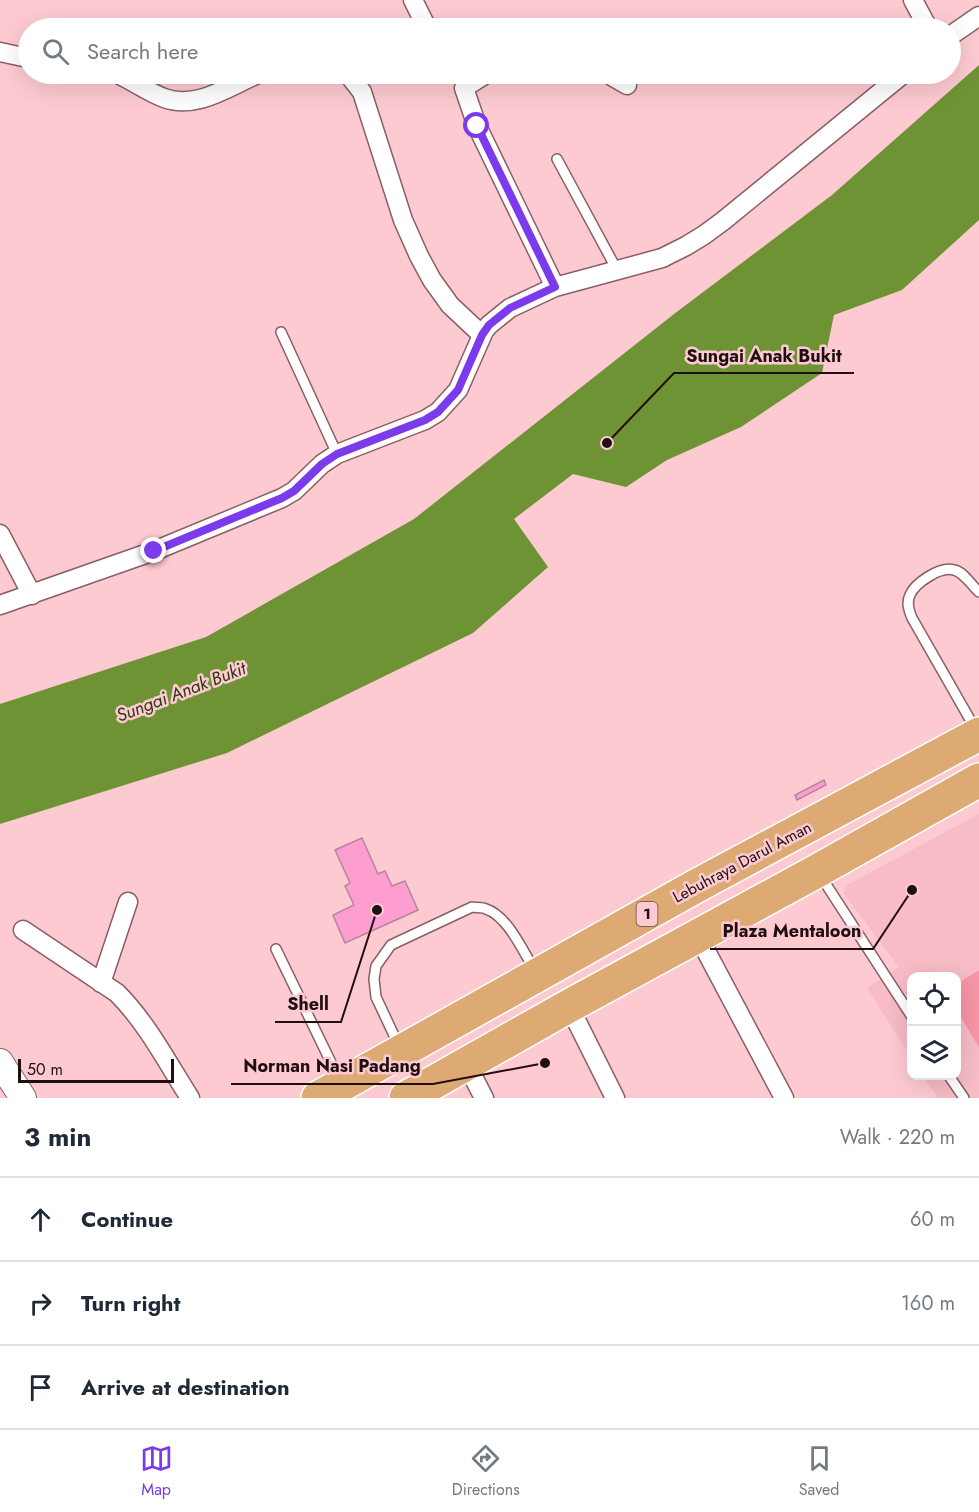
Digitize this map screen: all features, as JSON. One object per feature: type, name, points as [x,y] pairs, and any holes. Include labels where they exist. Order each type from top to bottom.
[{"type":"highway","name":"Lebuhraya Darul Aman","points":[[330,1091],[698,885],[979,734]]},
{"type":"highway","points":[[406,1098],[465,1063],[979,780]]},
{"type":"street","points":[[412,0],[422,18]]},
{"type":"street","points":[[913,0],[923,18]]},
{"type":"street","points":[[961,29],[979,16]]},
{"type":"street","points":[[0,52],[18,56]]},
{"type":"street","points":[[137,84],[164,98],[183,101],[206,98],[236,84]]},
{"type":"street","points":[[356,84],[362,92],[403,220],[419,256],[432,280],[450,305],[482,335]]},
{"type":"street","points":[[460,84],[477,126],[555,287]]},
{"type":"street","points":[[0,605],[154,551],[282,498],[294,491],[322,464],[337,454],[425,420],[438,412],[458,390],[482,335],[489,325],[510,308],[555,287],[662,258],[686,246],[723,221],[891,84]]},
{"type":"street","points":[[0,534],[32,595]]},
{"type":"street","points":[[101,983],[128,902]]},
{"type":"street","points":[[23,930],[117,993],[129,1005],[190,1098]]},
{"type":"street","points":[[698,936],[784,1098]]},
{"type":"street","points":[[569,1006],[615,1098]]},
{"type":"street","points":[[0,1062],[23,1098]]},
{"type":"street","points":[[465,1063],[484,1098]]},
{"type":"lane","points":[[556,159],[617,270]]},
{"type":"lane","points":[[281,332],[337,454]]},
{"type":"lane","points":[[979,592],[962,574],[948,569],[928,576],[914,588],[908,603],[912,618],[979,734]]},
{"type":"lane","points":[[817,871],[907,1009]]},
{"type":"lane","points":[[401,1050],[376,996],[374,979],[376,966],[391,945],[472,907],[486,909],[498,915],[509,928],[537,975]]},
{"type":"lane","points":[[276,949],[330,1091]]},
{"type":"lane","points":[[952,1080],[964,1098]]},
{"type":"shaded area","points":[[979,814],[979,1098],[938,1098],[926,1080],[961,1080],[961,972],[907,972],[907,1051],[867,988],[899,967],[844,894],[845,886]]},
{"type":"shaded area","points":[[979,970],[979,1047],[961,1018],[961,981]]},
{"type":"water","name":"Sungai Anak Bukit","points":[[979,65],[979,220],[902,290],[834,315],[822,373],[741,427],[667,460],[626,487],[573,474],[514,519],[548,567],[473,633],[227,753],[0,824],[0,704],[206,637],[414,519],[674,314],[832,195],[958,84],[961,84],[961,81]]},
{"type":"building","points":[[824,780],[826,785],[797,800],[795,795]]},
{"type":"building","points":[[362,838],[378,874],[385,871],[392,886],[405,881],[418,910],[345,943],[333,915],[354,905],[345,886],[350,883],[335,850]]},
{"type":"place","name":"Sungai Anak Bukit","points":[[607,443]]},
{"type":"place","name":"Plaza Mentaloon","points":[[912,890]]},
{"type":"place","name":"Shell","points":[[377,910]]},
{"type":"place","name":"Norman Nasi Padang","points":[[545,1063]]},
{"type":"route","points":[[154,551],[282,498],[294,491],[322,464],[337,454],[425,420],[438,412],[458,390],[482,335],[489,325],[510,308],[555,287],[477,126]]}]
